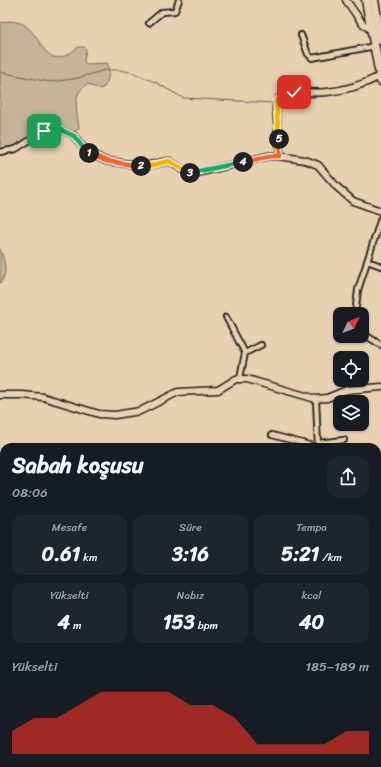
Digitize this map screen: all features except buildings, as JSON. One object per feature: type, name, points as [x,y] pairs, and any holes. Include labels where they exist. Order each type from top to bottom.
[{"type":"highway","points":[[366,0],[380,78]]},
{"type":"highway","points":[[374,0],[381,40]]},
{"type":"street","points":[[149,23],[162,12],[175,11],[179,0]]},
{"type":"street","points":[[346,0],[362,23],[372,31]]},
{"type":"street","points":[[301,36],[308,54],[312,58],[375,46]]},
{"type":"street","points":[[280,156],[276,103],[282,95],[289,93],[326,92],[358,87],[380,78]]},
{"type":"street","points":[[0,152],[16,149],[44,131],[57,128],[74,136],[86,151],[106,161],[146,166],[169,161],[189,173],[196,173],[270,156],[280,156],[316,163],[348,198],[381,211]]},
{"type":"street","points":[[356,307],[357,297],[367,261],[381,218]]},
{"type":"street","points":[[367,261],[381,266]]},
{"type":"street","points":[[226,317],[245,353],[240,378]]},
{"type":"street","points":[[369,338],[381,346]]},
{"type":"street","points":[[245,353],[261,345]]},
{"type":"street","points":[[0,395],[43,397],[99,414],[115,415],[140,411],[178,392],[218,390],[240,378],[316,399],[324,398],[344,391],[381,387]]},
{"type":"street","points":[[316,399],[318,443]]},
{"type":"street","points":[[272,435],[305,443]]},
{"type":"street","points":[[331,443],[344,440]]},
{"type":"shaded area","points":[[9,21],[26,26],[52,56],[59,58],[67,55],[78,47],[84,47],[86,49],[84,61],[86,64],[107,63],[109,73],[107,83],[103,88],[98,89],[88,84],[79,92],[76,109],[79,128],[76,131],[70,132],[55,128],[39,129],[27,144],[19,148],[0,151],[0,23]]},
{"type":"shaded area","points":[[0,249],[5,270],[3,279],[0,283]]},
{"type":"waterway","points":[[0,72],[50,82],[74,79],[105,70],[120,70],[134,73],[157,83],[183,98],[274,103]]},
{"type":"waterway","points":[[281,102],[353,91],[376,83]]},
{"type":"route","points":[[44,131],[57,128],[74,136],[86,151],[106,161],[149,166],[166,160],[173,162],[189,173],[196,173],[264,157],[280,156],[276,101],[282,95],[294,92]]}]
